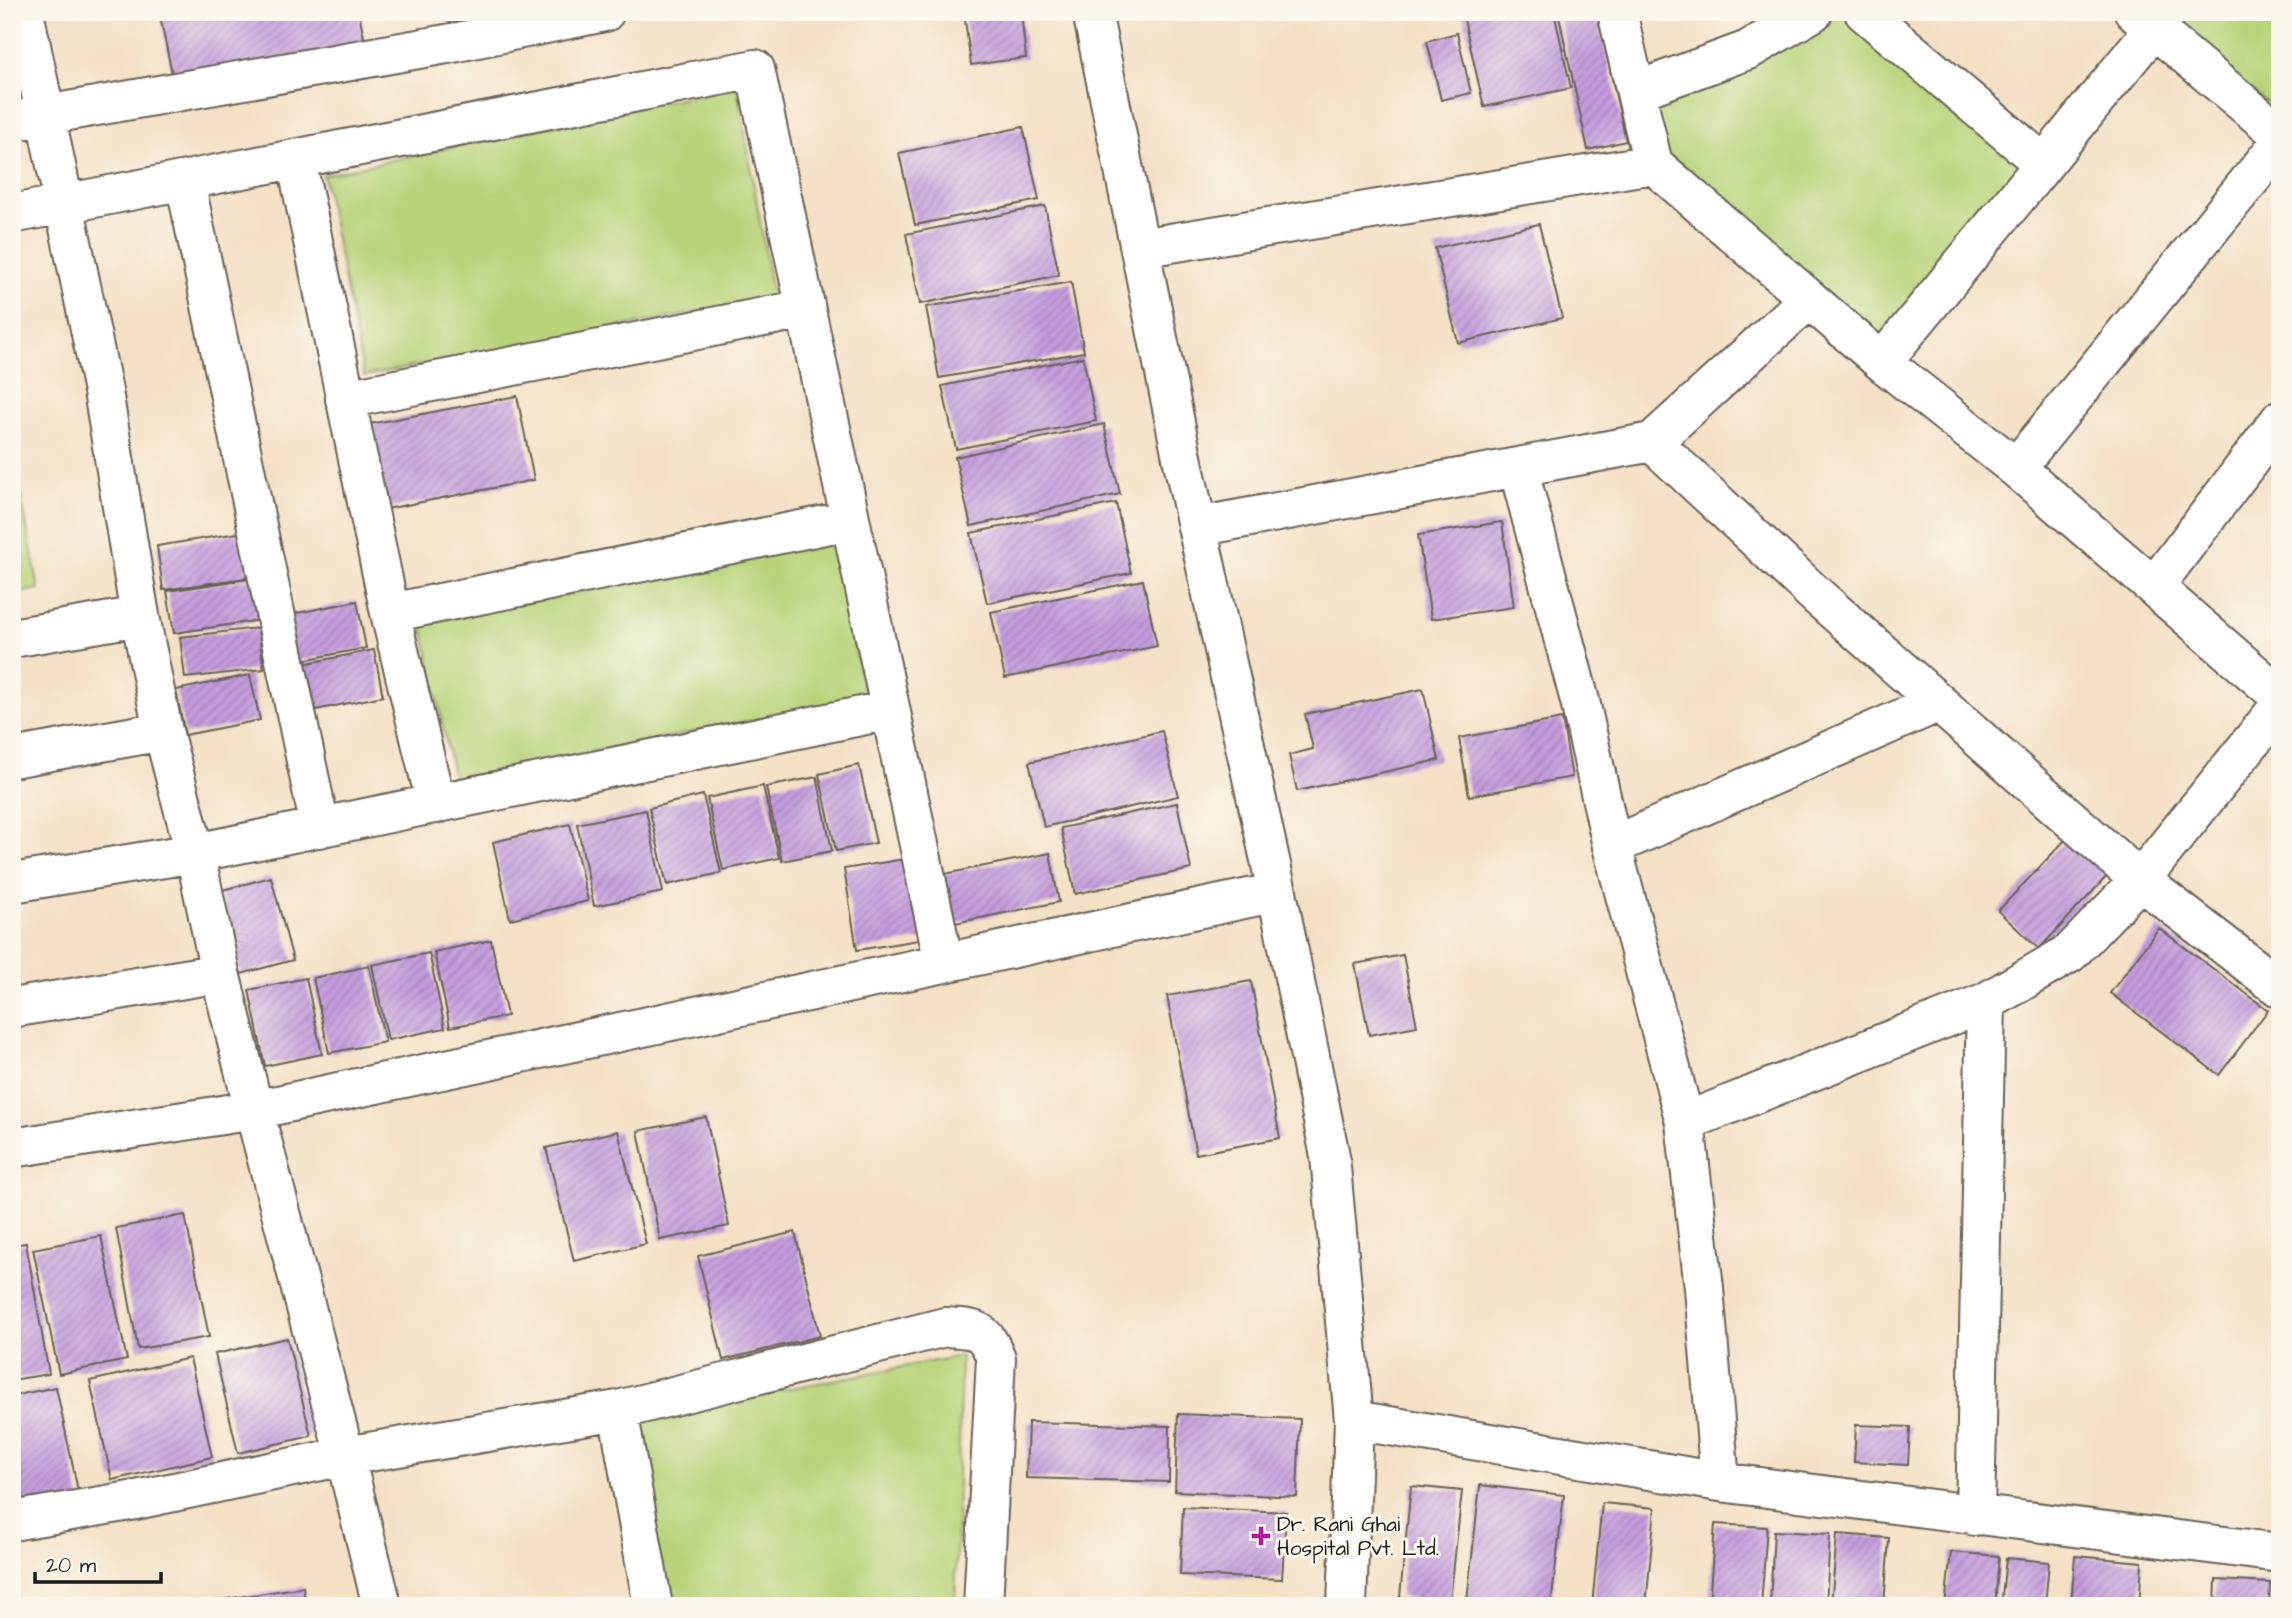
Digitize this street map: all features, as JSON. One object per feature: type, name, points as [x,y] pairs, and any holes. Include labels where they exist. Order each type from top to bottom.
[{"type":"street","points":[[24,12],[30,117],[65,205],[103,391],[139,616],[163,731],[195,853],[220,973],[254,1110],[382,1606]]},
{"type":"street","points":[[30,117],[458,42],[605,12]]},
{"type":"street","points":[[1092,12],[1330,1156],[1354,1420],[1347,1606]]},
{"type":"street","points":[[1617,12],[1653,164],[1882,362],[2016,468],[2280,696]]},
{"type":"street","points":[[1636,91],[1748,50],[1813,12]]},
{"type":"street","points":[[1864,12],[2044,163]]},
{"type":"street","points":[[1882,362],[2044,163],[2151,18],[2280,134]]},
{"type":"street","points":[[12,214],[755,69],[944,963]]},
{"type":"street","points":[[2016,468],[2280,143]]},
{"type":"street","points":[[296,159],[390,613],[436,804]]},
{"type":"street","points":[[1140,248],[1653,164]]},
{"type":"street","points":[[185,181],[320,828]]},
{"type":"street","points":[[1197,527],[1652,442],[1809,299]]},
{"type":"street","points":[[345,399],[805,309]]},
{"type":"street","points":[[2154,587],[2280,420]]},
{"type":"street","points":[[1652,442],[1816,595],[2140,880],[2278,983]]},
{"type":"street","points":[[1518,467],[1580,701],[1612,846],[1685,1122],[1704,1288],[1720,1482]]},
{"type":"street","points":[[390,613],[850,520]]},
{"type":"street","points":[[12,638],[139,616]]},
{"type":"street","points":[[1612,846],[1937,703]]},
{"type":"street","points":[[1685,1122],[1986,1002],[2070,953],[2140,880],[2280,706]]},
{"type":"street","points":[[12,883],[195,853],[890,710]]},
{"type":"street","points":[[12,758],[163,731]]},
{"type":"street","points":[[12,1148],[254,1110],[1277,892]]},
{"type":"street","points":[[12,1008],[220,973]]},
{"type":"street","points":[[1975,1516],[1986,1002]]},
{"type":"street","points":[[12,1521],[136,1500],[345,1456],[618,1410],[946,1327],[971,1329],[988,1338],[996,1359],[983,1606]]},
{"type":"street","points":[[618,1410],[653,1606]]},
{"type":"street","points":[[1354,1420],[1720,1482],[2280,1553]]},
{"type":"green space","points":[[1832,12],[1848,12],[2032,168],[1882,348],[1659,157],[1650,107],[1748,64]]},
{"type":"green space","points":[[2184,12],[2280,12],[2280,113],[2172,28]]},
{"type":"green space","points":[[737,86],[773,298],[364,376],[323,175]]},
{"type":"green space","points":[[12,451],[39,589],[12,594]]},
{"type":"green space","points":[[833,541],[865,698],[454,780],[422,623]]},
{"type":"green space","points":[[961,1356],[955,1606],[668,1606],[631,1418]]},
{"type":"building","points":[[159,12],[359,12],[365,43],[174,83]]},
{"type":"building","points":[[964,12],[1021,12],[1026,58],[971,65]]},
{"type":"building","points":[[1475,12],[1554,12],[1571,88],[1484,107],[1463,15]]},
{"type":"building","points":[[1558,12],[1597,12],[1626,141],[1588,150]]},
{"type":"building","points":[[1457,33],[1471,93],[1441,100],[1427,41]]},
{"type":"building","points":[[1023,127],[1039,200],[915,225],[899,153]]},
{"type":"building","points":[[1045,206],[1059,275],[920,304],[906,234]]},
{"type":"building","points":[[1539,224],[1562,318],[1458,343],[1435,248]]},
{"type":"building","points":[[1071,282],[1084,352],[939,378],[926,307]]},
{"type":"building","points":[[1083,357],[1096,421],[956,449],[942,386]]},
{"type":"building","points":[[517,396],[534,480],[381,510],[364,425]]},
{"type":"building","points":[[1104,424],[1120,494],[971,526],[955,457]]},
{"type":"building","points":[[1116,503],[1131,573],[987,603],[971,533]]},
{"type":"building","points":[[1502,522],[1514,607],[1431,619],[1418,535]]},
{"type":"building","points":[[244,532],[251,577],[163,590],[157,546]]},
{"type":"building","points":[[255,578],[261,620],[174,633],[167,591]]},
{"type":"building","points":[[1143,580],[1157,646],[1005,678],[991,612]]},
{"type":"building","points":[[357,601],[366,648],[292,662],[282,616]]},
{"type":"building","points":[[258,628],[264,669],[185,678],[180,637]]},
{"type":"building","points":[[374,650],[383,696],[301,713],[292,666]]},
{"type":"building","points":[[250,675],[260,720],[185,735],[176,690]]},
{"type":"building","points":[[1423,689],[1439,760],[1297,791],[1289,755],[1313,749],[1305,714]]},
{"type":"building","points":[[1562,719],[1572,777],[1469,796],[1459,738]]},
{"type":"building","points":[[1162,731],[1178,796],[1044,827],[1029,762]]},
{"type":"building","points":[[859,765],[876,843],[836,851],[819,774]]},
{"type":"building","points":[[817,777],[832,851],[782,861],[766,787]]},
{"type":"building","points":[[763,786],[779,858],[723,870],[707,798]]},
{"type":"building","points":[[703,795],[721,873],[667,885],[649,808]]},
{"type":"building","points":[[1177,803],[1191,869],[1075,894],[1061,828]]},
{"type":"building","points":[[646,810],[663,892],[594,906],[577,824]]},
{"type":"building","points":[[570,824],[588,901],[510,919],[493,842]]},
{"type":"building","points":[[2068,837],[2109,874],[2039,949],[1998,911]]},
{"type":"building","points":[[1050,853],[1059,902],[950,924],[940,875]]},
{"type":"building","points":[[911,858],[925,939],[857,950],[844,869]]},
{"type":"building","points":[[271,877],[293,960],[241,974],[219,891]]},
{"type":"building","points":[[2159,928],[2268,1010],[2219,1075],[2110,993]]},
{"type":"building","points":[[491,940],[507,1016],[450,1027],[434,952]]},
{"type":"building","points":[[429,953],[445,1028],[388,1040],[372,965]]},
{"type":"building","points":[[1403,955],[1417,1026],[1369,1035],[1355,964]]},
{"type":"building","points":[[369,966],[385,1042],[329,1053],[313,978]]},
{"type":"building","points":[[306,978],[322,1054],[265,1066],[249,990]]},
{"type":"building","points":[[1251,981],[1280,1138],[1196,1154],[1167,996]]},
{"type":"building","points":[[706,1117],[729,1226],[660,1240],[638,1131]]},
{"type":"building","points":[[618,1131],[646,1244],[574,1261],[546,1148]]},
{"type":"building","points":[[185,1215],[209,1337],[138,1349],[116,1228]]},
{"type":"building","points":[[795,1232],[820,1336],[723,1360],[698,1256]]},
{"type":"building","points":[[101,1236],[127,1360],[59,1374],[33,1249]]},
{"type":"building","points":[[26,1243],[49,1374],[12,1380],[12,1245]]},
{"type":"building","points":[[287,1338],[311,1436],[238,1453],[215,1354]]},
{"type":"building","points":[[190,1358],[212,1457],[112,1480],[90,1381]]},
{"type":"building","points":[[56,1387],[80,1500],[12,1514],[12,1396]]},
{"type":"building","points":[[1178,1414],[1300,1419],[1297,1497],[1175,1491]]},
{"type":"building","points":[[1028,1422],[1170,1426],[1169,1482],[1026,1478]]},
{"type":"building","points":[[1856,1425],[1910,1427],[1908,1465],[1854,1462]]},
{"type":"building","points":[[1480,1485],[1564,1495],[1551,1606],[1508,1606],[1467,1601]]},
{"type":"building","points":[[1411,1486],[1462,1491],[1450,1602],[1400,1597]]},
{"type":"building","points":[[1602,1503],[1655,1508],[1646,1606],[1592,1606]]},
{"type":"building","points":[[1183,1507],[1286,1512],[1282,1579],[1180,1575]]},
{"type":"building","points":[[1715,1524],[1767,1527],[1761,1606],[1709,1606]]},
{"type":"building","points":[[1774,1531],[1830,1534],[1826,1606],[1770,1606]]},
{"type":"building","points":[[1837,1534],[1889,1538],[1884,1606],[1831,1606]]},
{"type":"building","points":[[1951,1552],[1999,1556],[1995,1606],[1945,1606]]},
{"type":"building","points":[[2075,1556],[2142,1562],[2139,1606],[2071,1606]]},
{"type":"building","points":[[2006,1558],[2049,1562],[2045,1606],[2001,1606]]},
{"type":"building","points":[[2216,1580],[2270,1583],[2269,1606],[2215,1606]]},
{"type":"building","points":[[303,1587],[306,1606],[194,1606],[194,1604]]},
{"type":"place","name":"Dr. Rani Ghai Hospital Pvt. Ltd.","points":[[1261,1536]]}]
